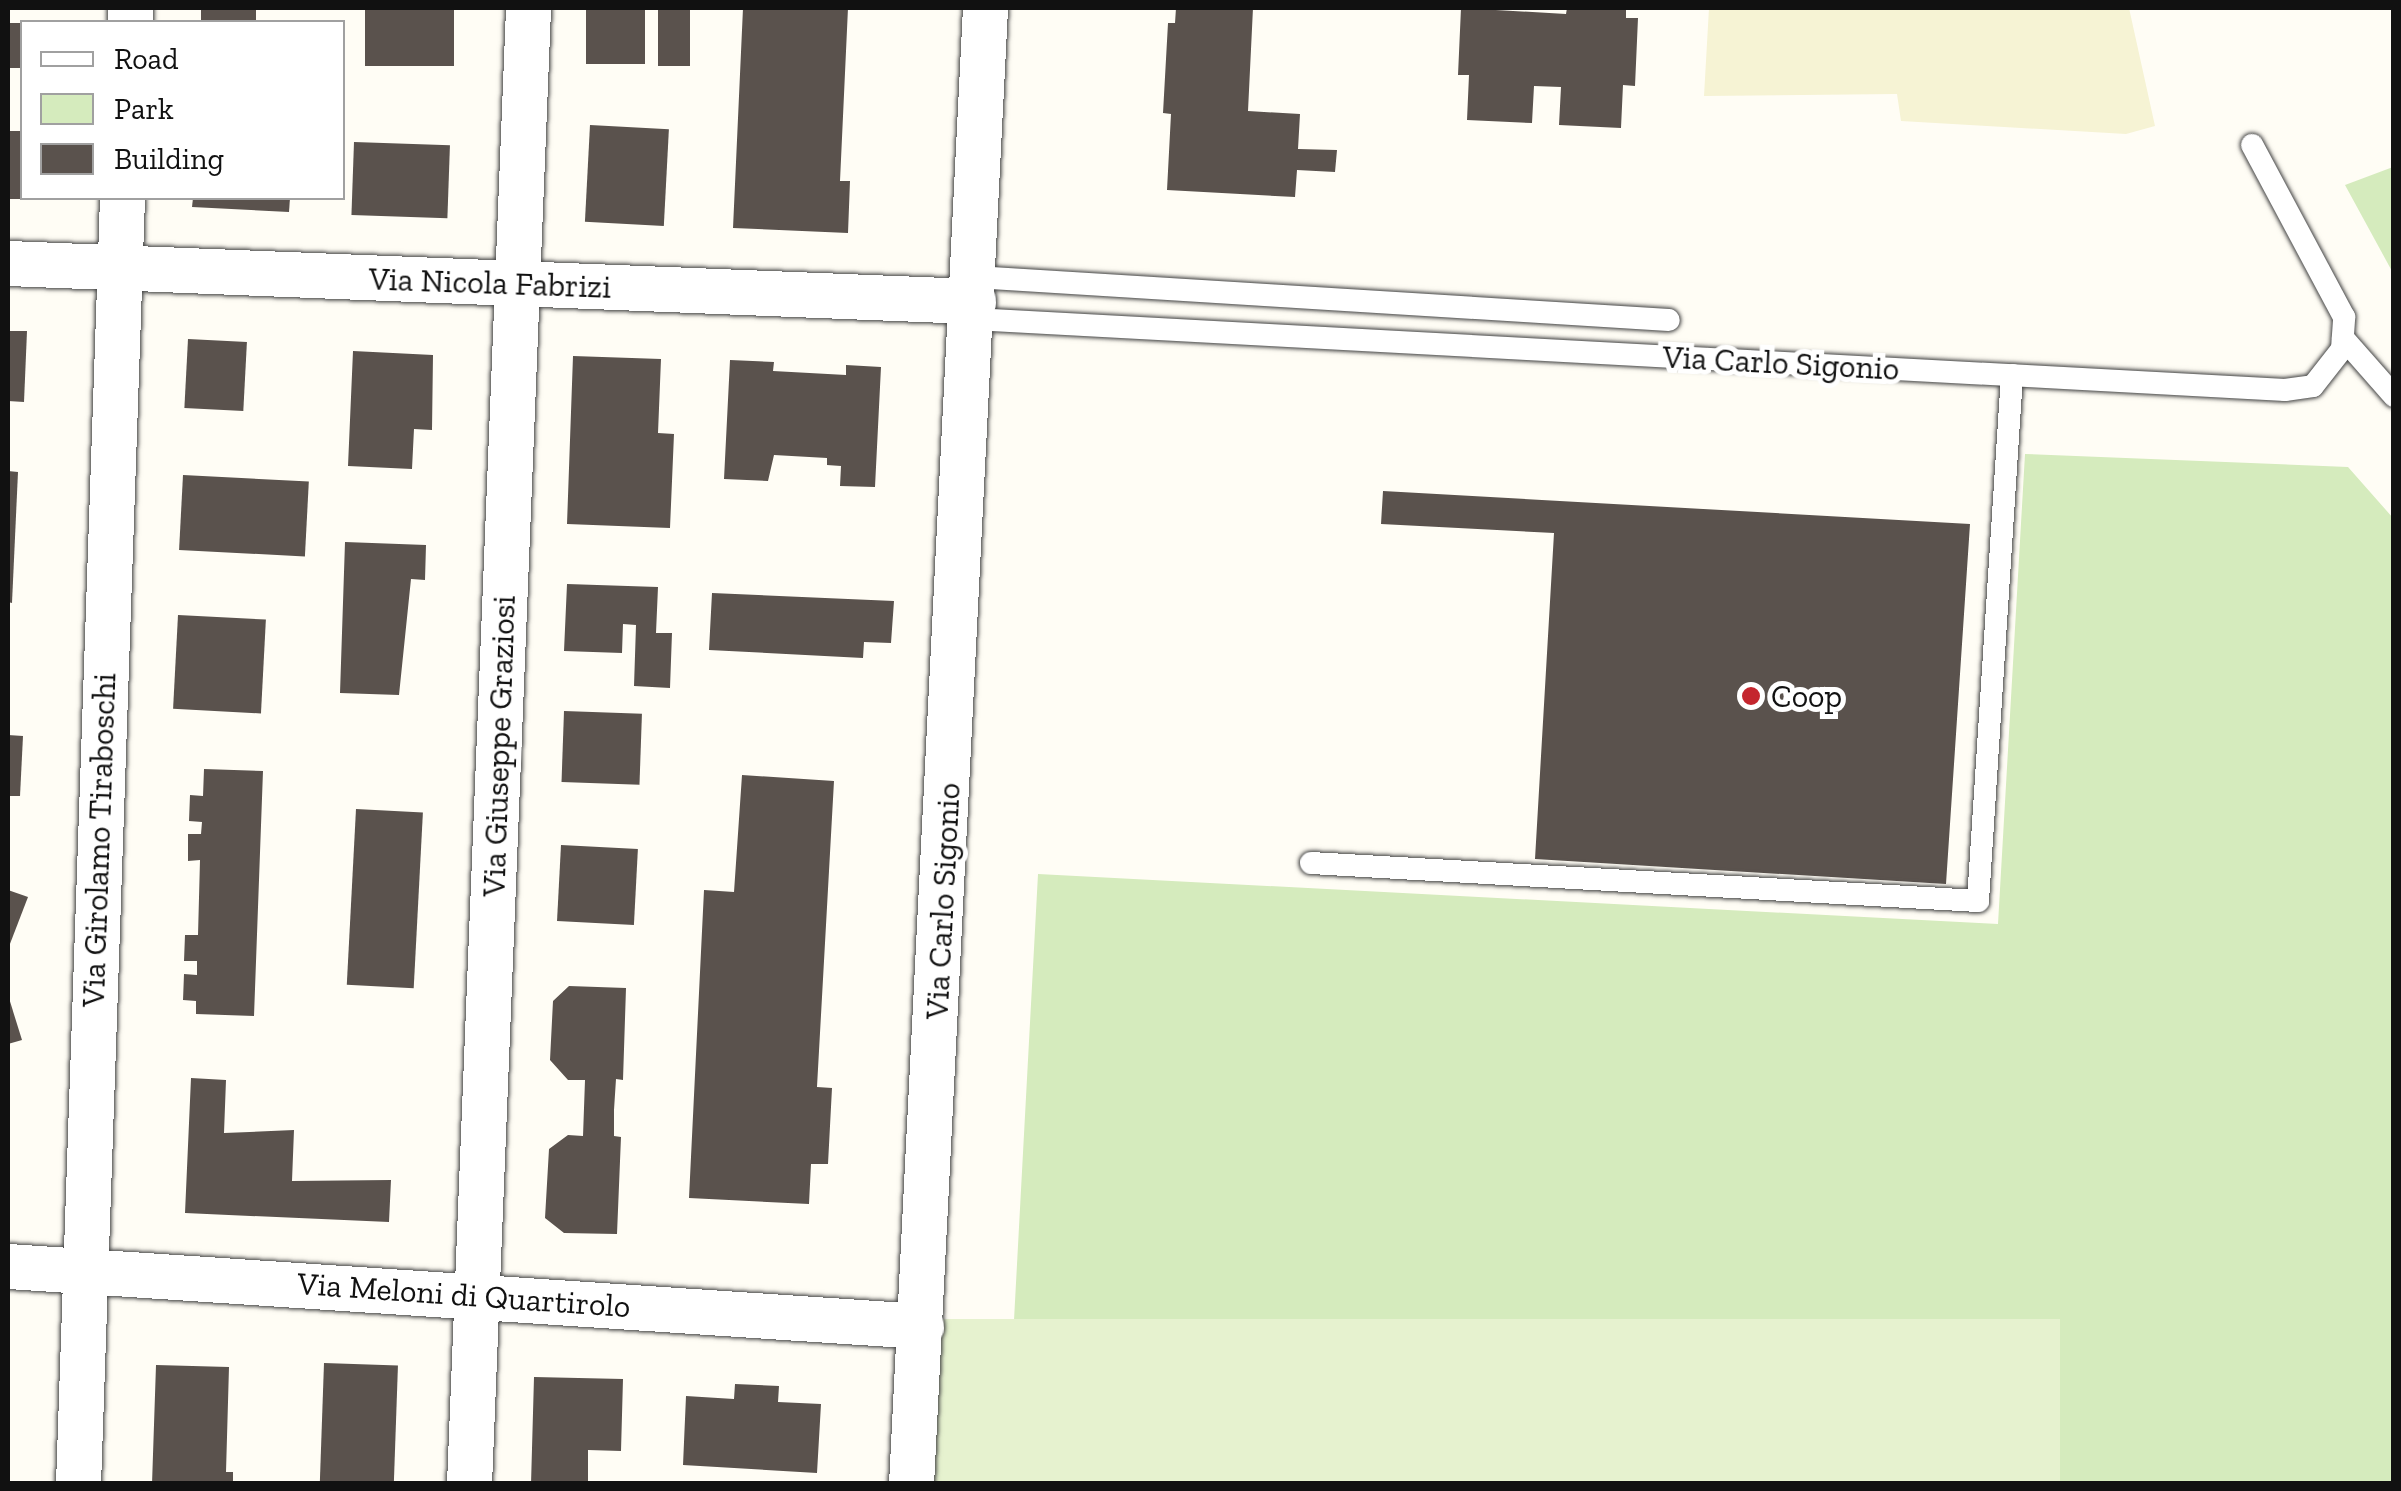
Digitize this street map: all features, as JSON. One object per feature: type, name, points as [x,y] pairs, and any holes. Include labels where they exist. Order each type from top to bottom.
[{"type":"street","name":"Via Giuseppe Graziosi","points":[[468,1484],[528,8]]},
{"type":"street","name":"Via Carlo Sigonio","points":[[910,1484],[974,299],[985,8]]},
{"type":"street","name":"Via Girolamo Tiraboschi","points":[[78,1484],[122,200]]},
{"type":"street","name":"Via Nicola Fabrizi","points":[[8,263],[974,299]]},
{"type":"street","name":"Via Meloni di Quartirolo","points":[[8,1266],[921,1326]]},
{"type":"lane","points":[[2252,144],[2344,317],[2343,338],[2394,396]]},
{"type":"lane","name":"Via Carlo Sigonio","points":[[974,299],[1669,320]]},
{"type":"lane","name":"Via Carlo Sigonio","points":[[974,299],[2012,375],[2285,390],[2314,386],[2331,370],[2343,338]]},
{"type":"lane","points":[[1311,863],[1978,900],[2012,375]]},
{"type":"shaded area","points":[[1709,8],[2129,8],[2155,126],[2126,134],[1901,121],[1897,94],[1704,96]]},
{"type":"green space","points":[[2394,167],[2393,273],[2345,185]]},
{"type":"green space","points":[[2025,454],[2348,467],[2393,518],[2393,1483],[2052,1483],[2060,1328],[1014,1320],[1038,874],[1998,924]]},
{"type":"green space","points":[[933,1319],[2060,1319],[2060,1484],[933,1484]]},
{"type":"building","points":[[201,8],[256,8],[256,20],[201,20]]},
{"type":"building","points":[[365,8],[454,8],[454,66],[365,66]]},
{"type":"building","points":[[586,8],[645,8],[645,64],[586,64]]},
{"type":"building","points":[[658,8],[690,8],[690,66],[658,66]]},
{"type":"building","points":[[743,8],[848,8],[840,181],[850,181],[848,233],[733,228]]},
{"type":"building","points":[[1176,8],[1253,8],[1248,111],[1300,114],[1298,149],[1337,150],[1335,172],[1297,170],[1295,197],[1167,190],[1171,114],[1163,113],[1168,23],[1175,23]]},
{"type":"building","points":[[1461,8],[1566,14],[1567,8],[1626,8],[1626,18],[1638,18],[1635,86],[1623,85],[1621,128],[1559,125],[1561,87],[1534,86],[1532,123],[1467,120],[1469,75],[1458,75]]},
{"type":"building","points":[[8,23],[20,23],[20,68],[8,68]]},
{"type":"building","points":[[590,125],[669,129],[664,226],[585,222]]},
{"type":"building","points":[[8,131],[20,131],[20,199],[8,199]]},
{"type":"building","points":[[354,142],[450,145],[447,218],[351,215]]},
{"type":"building","points":[[193,200],[290,200],[289,212],[192,207]]},
{"type":"building","points":[[8,331],[27,331],[24,402],[8,401]]},
{"type":"building","points":[[188,339],[247,342],[243,411],[184,408]]},
{"type":"building","points":[[353,351],[433,355],[432,430],[414,429],[412,469],[348,466]]},
{"type":"building","points":[[573,356],[661,359],[658,433],[674,434],[670,528],[567,524]]},
{"type":"building","points":[[730,360],[774,362],[773,371],[846,375],[846,365],[881,367],[875,487],[840,486],[841,466],[827,465],[827,458],[774,455],[768,481],[724,479]]},
{"type":"building","points":[[8,471],[18,472],[12,603],[8,602]]},
{"type":"building","points":[[183,475],[309,482],[305,556],[179,550]]},
{"type":"building","name":"Coop","points":[[1383,491],[1970,524],[1946,884],[1535,859],[1554,533],[1381,524]]},
{"type":"building","points":[[345,542],[426,545],[425,580],[411,579],[399,695],[340,693]]},
{"type":"building","points":[[567,584],[658,587],[656,633],[672,633],[670,688],[634,686],[636,625],[623,624],[622,653],[564,651]]},
{"type":"building","points":[[712,593],[894,601],[891,643],[864,642],[863,658],[709,650]]},
{"type":"building","points":[[178,615],[266,620],[261,713],[173,709]]},
{"type":"building","points":[[564,711],[642,714],[639,785],[562,782]]},
{"type":"building","points":[[8,735],[23,736],[20,796],[8,796]]},
{"type":"building","points":[[204,769],[263,771],[254,1016],[196,1014],[196,1001],[183,1000],[184,974],[197,975],[197,961],[184,961],[185,935],[198,935],[200,860],[188,861],[188,834],[201,834],[202,822],[189,821],[190,795],[203,796]]},
{"type":"building","points":[[742,775],[834,781],[817,1087],[832,1088],[828,1164],[811,1164],[809,1204],[689,1198],[704,890],[734,892]]},
{"type":"building","points":[[356,809],[423,813],[414,988],[347,985]]},
{"type":"building","points":[[561,845],[638,849],[634,925],[557,921]]},
{"type":"building","points":[[8,890],[28,897],[8,949]]},
{"type":"building","points":[[569,986],[626,988],[623,1080],[616,1079],[614,1110],[614,1136],[621,1137],[617,1234],[564,1233],[545,1218],[549,1149],[568,1135],[583,1136],[585,1080],[568,1080],[550,1060],[553,1001]]},
{"type":"building","points":[[8,995],[22,1040],[8,1044]]},
{"type":"building","points":[[191,1078],[226,1080],[224,1133],[294,1130],[292,1181],[391,1180],[389,1222],[185,1213]]},
{"type":"building","points":[[324,1363],[398,1366],[394,1484],[320,1484]]},
{"type":"building","points":[[156,1365],[229,1367],[226,1472],[233,1472],[233,1482],[152,1484]]},
{"type":"building","points":[[534,1377],[623,1379],[621,1451],[588,1450],[588,1484],[531,1484]]},
{"type":"building","points":[[735,1384],[779,1386],[778,1402],[821,1404],[817,1473],[683,1465],[686,1396],[734,1399]]},
{"type":"place","name":"Coop","points":[[1751,696]]}]
